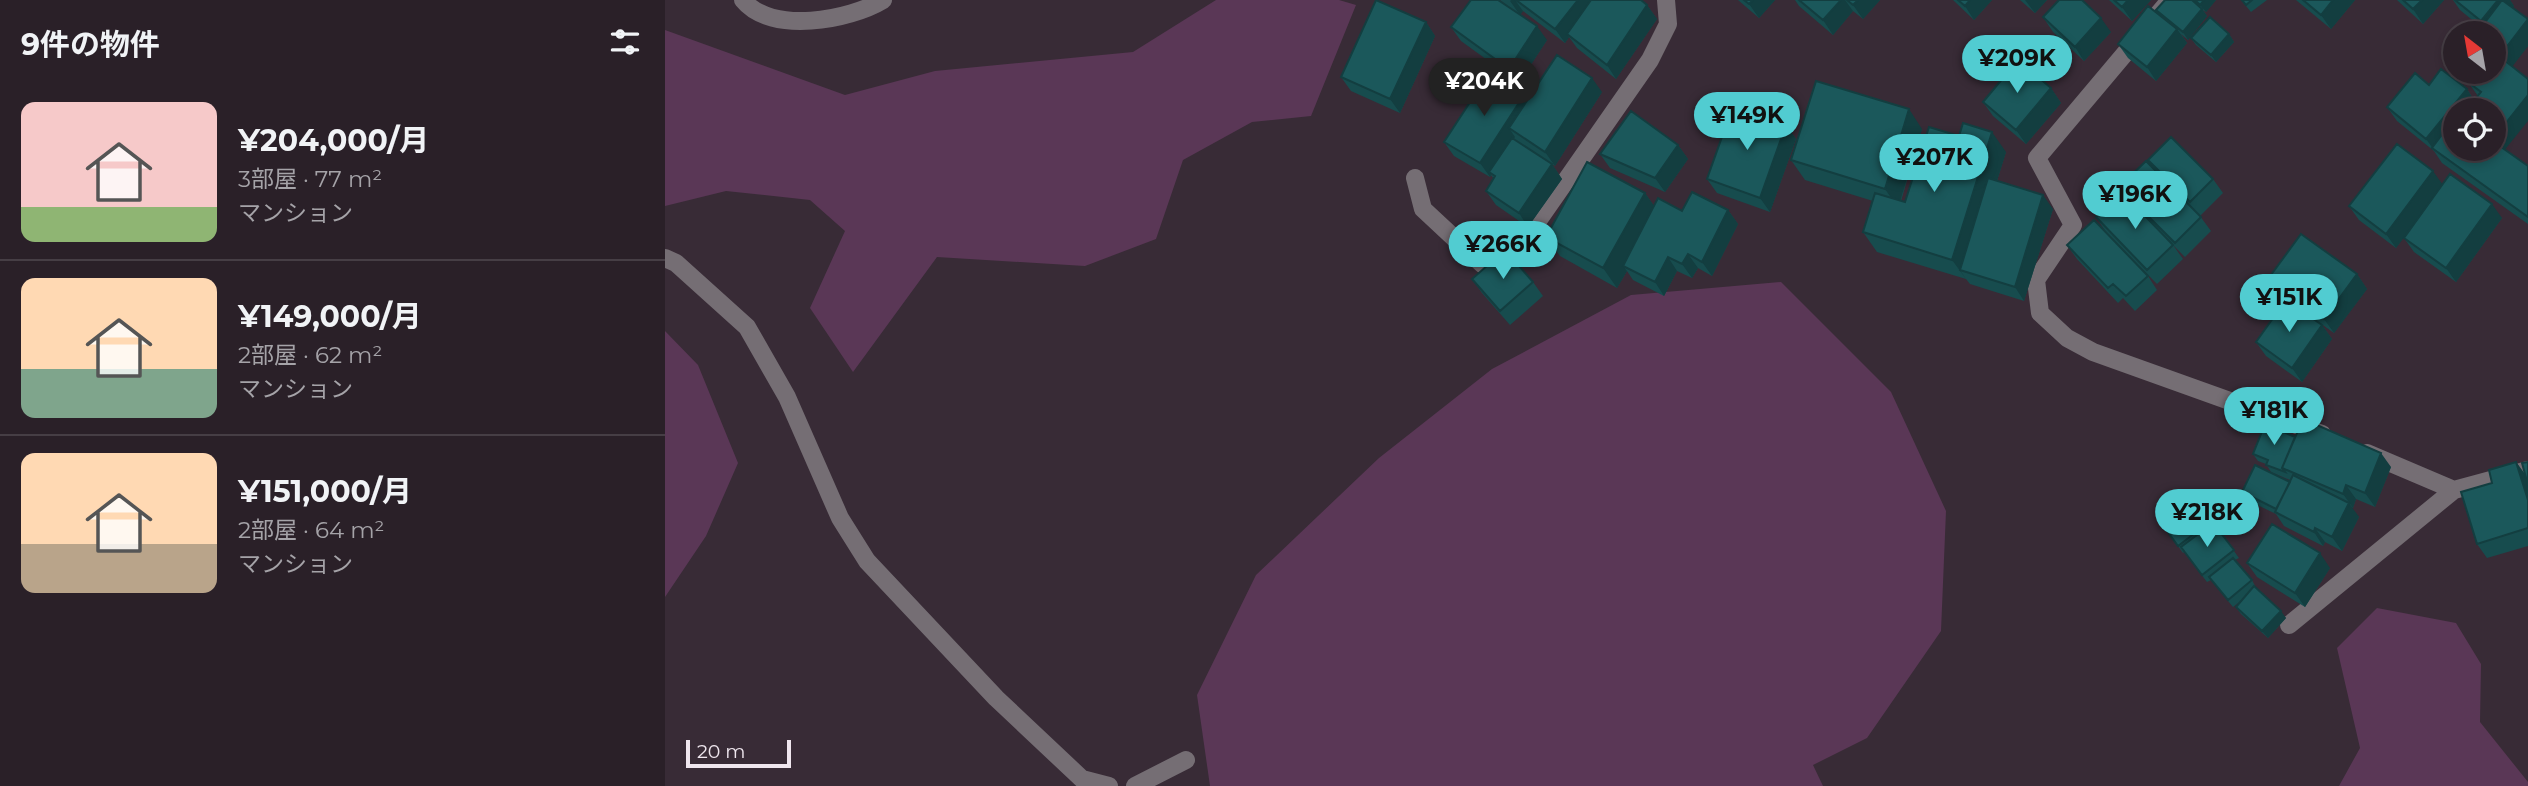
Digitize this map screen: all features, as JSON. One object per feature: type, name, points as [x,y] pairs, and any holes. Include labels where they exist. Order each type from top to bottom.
[{"type":"street","points":[[743,0],[752,11],[800,23],[863,13],[883,0]]},
{"type":"street","points":[[1415,178],[1423,209],[1482,264],[1503,271],[1650,60],[1668,24],[1666,0]]},
{"type":"street","points":[[2171,0],[2037,159],[2073,225],[2036,280],[2040,313],[2067,338],[2093,352],[2286,418],[2455,490]]},
{"type":"street","points":[[665,258],[676,263],[747,327],[787,397],[841,518],[867,561],[996,698],[1082,779],[1109,786]]},
{"type":"street","points":[[2288,625],[2455,490],[2528,470]]},
{"type":"street","points":[[1135,786],[1186,760]]},
{"type":"shaded area","points":[[1216,0],[1339,0],[1356,5],[1311,116],[1252,122],[1183,160],[1156,239],[1085,266],[937,257],[853,372],[810,308],[845,231],[810,200],[726,191],[665,206],[665,30],[845,95],[935,71],[1133,52]]},
{"type":"shaded area","points":[[1781,282],[1891,392],[1946,511],[1941,631],[1867,738],[1813,765],[1823,786],[1210,786],[1197,695],[1256,575],[1379,458],[1492,369],[1631,295]]},
{"type":"shaded area","points":[[665,331],[698,365],[738,463],[706,536],[665,597]]},
{"type":"shaded area","points":[[2377,608],[2456,623],[2481,664],[2480,722],[2528,782],[2528,786],[2339,786],[2360,748],[2337,648]]},
{"type":"building","points":[[1376,0],[1426,22],[1390,99],[1341,77]]},
{"type":"building","points":[[1471,0],[1498,0],[1537,26],[1509,69],[1451,27]]},
{"type":"building","points":[[1516,0],[1578,0],[1555,29]]},
{"type":"building","points":[[1591,0],[1641,0],[1647,5],[1607,65],[1567,34]]},
{"type":"building","points":[[1799,0],[1841,0],[1823,20]]},
{"type":"building","points":[[1958,0],[1970,0],[1965,6]]},
{"type":"building","points":[[2059,0],[2082,0],[2101,18],[2075,47],[2043,17]]},
{"type":"building","points":[[2114,0],[2128,0],[2122,7]]},
{"type":"building","points":[[2165,0],[2192,0],[2202,9],[2183,32],[2156,10]]},
{"type":"building","points":[[2303,0],[2333,0],[2321,15]]},
{"type":"building","points":[[2403,0],[2422,0],[2413,9]]},
{"type":"building","points":[[2455,0],[2498,0],[2481,21]]},
{"type":"building","points":[[2502,0],[2528,19],[2506,48],[2506,21],[2486,21]]},
{"type":"building","points":[[2148,6],[2177,29],[2147,67],[2118,44]]},
{"type":"building","points":[[2210,17],[2229,34],[2211,55],[2191,38]]},
{"type":"building","points":[[1557,55],[1592,78],[1545,152],[1509,128]]},
{"type":"building","points":[[2018,60],[2051,88],[2016,130],[1983,102]]},
{"type":"building","points":[[2506,62],[2528,79],[2528,95],[2506,123],[2506,98],[2476,98],[2481,92],[2471,84],[2506,84]]},
{"type":"building","points":[[2441,69],[2443,84],[2460,84],[2467,89],[2460,98],[2443,98],[2443,118],[2426,139],[2387,107],[2415,73],[2429,85]]},
{"type":"building","points":[[1489,73],[1524,95],[1480,163],[1444,142]]},
{"type":"building","points":[[1816,81],[1909,109],[1885,189],[1791,160]]},
{"type":"building","points":[[1733,106],[1786,125],[1760,198],[1707,179]]},
{"type":"building","points":[[1631,111],[1678,145],[1655,178],[1600,154]]},
{"type":"building","points":[[1963,123],[1992,132],[1952,260],[1863,232],[1875,193],[1905,202],[1929,127],[1959,136]]},
{"type":"building","points":[[2443,133],[2443,156],[2432,148]]},
{"type":"building","points":[[2171,137],[2213,179],[2190,202],[2148,160]]},
{"type":"building","points":[[1512,138],[1552,164],[1519,213],[1486,191],[1495,176],[1489,172]]},
{"type":"building","points":[[2397,144],[2433,171],[2386,234],[2349,206]]},
{"type":"building","points":[[2506,150],[2528,166],[2528,217],[2450,161],[2506,161]]},
{"type":"building","points":[[2146,161],[2201,217],[2175,243],[2119,187]]},
{"type":"building","points":[[1587,162],[1645,193],[1603,268],[1546,237]]},
{"type":"building","points":[[2450,174],[2492,204],[2446,268],[2404,238]]},
{"type":"building","points":[[1988,178],[2043,195],[2015,287],[1960,270]]},
{"type":"building","points":[[1692,192],[1728,210],[1702,262],[1688,254],[1682,264],[1668,257],[1655,282],[1623,266],[1658,198],[1682,211]]},
{"type":"building","points":[[2122,192],[2173,245],[2147,270],[2096,217]]},
{"type":"building","points":[[2094,220],[2148,276],[2126,296],[2113,284],[2108,288],[2067,245]]},
{"type":"building","points":[[2301,234],[2357,274],[2324,319],[2268,279]]},
{"type":"building","points":[[1505,250],[1533,282],[1500,311],[1472,279]]},
{"type":"building","points":[[2286,300],[2322,325],[2292,368],[2256,342]]},
{"type":"building","points":[[2303,419],[2381,453],[2365,493],[2346,485],[2343,494],[2282,468]]},
{"type":"building","points":[[2265,424],[2295,437],[2282,468],[2285,472],[2266,465],[2268,460],[2253,454]]},
{"type":"building","points":[[2516,462],[2528,500],[2528,528],[2477,544],[2461,492],[2492,483],[2489,470]]},
{"type":"building","points":[[2528,462],[2528,485],[2522,463]]},
{"type":"building","points":[[2255,465],[2290,482],[2276,509],[2242,492]]},
{"type":"building","points":[[2293,475],[2349,503],[2332,537],[2315,528],[2314,532],[2275,512]]},
{"type":"building","points":[[2192,493],[2212,520],[2178,546],[2160,521],[2174,512],[2171,508]]},
{"type":"building","points":[[2213,523],[2234,550],[2202,575],[2181,547]]},
{"type":"building","points":[[2272,524],[2320,553],[2295,593],[2247,563]]},
{"type":"building","points":[[2233,558],[2252,580],[2228,600],[2209,577]]},
{"type":"building","points":[[2254,586],[2281,611],[2262,631],[2236,607]]}]
